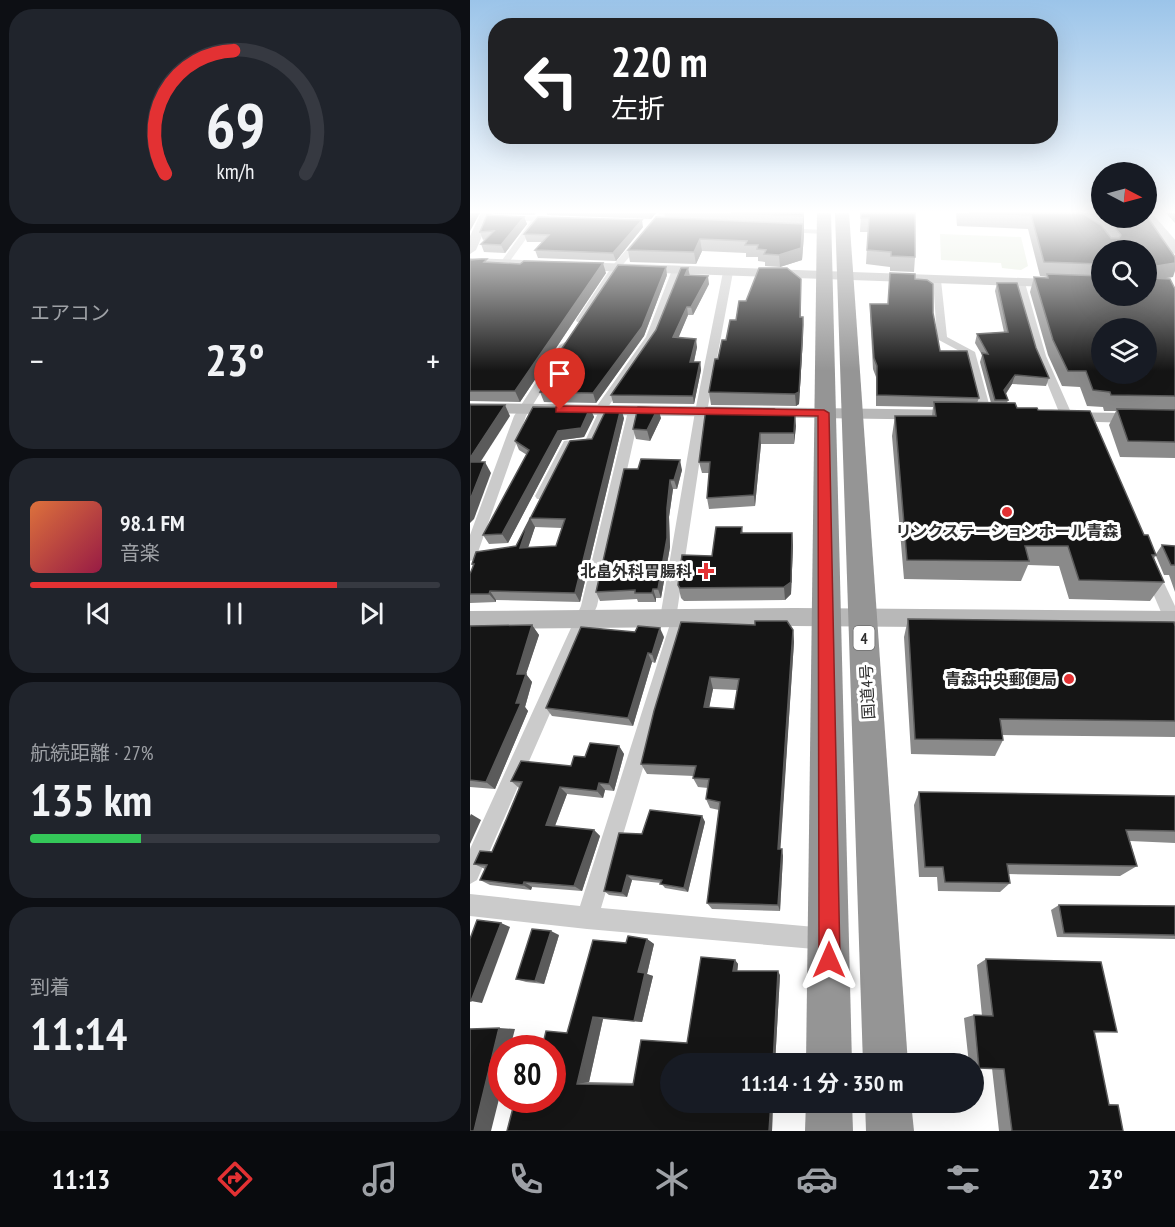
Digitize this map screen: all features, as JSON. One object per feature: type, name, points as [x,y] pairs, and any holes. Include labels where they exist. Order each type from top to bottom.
[{"type":"highway","name":"国道4号","points":[[829,1053],[827,618],[838,413],[834,266]]},
{"type":"highway","name":"国道4号","points":[[838,413],[863,618],[885,1053]]},
{"type":"highway","points":[[829,1113],[829,1131]]},
{"type":"highway","points":[[889,1113],[890,1131]]},
{"type":"street","points":[[582,266],[1091,285]]},
{"type":"street","points":[[474,553],[505,455],[524,409],[616,267]]},
{"type":"street","points":[[536,507],[568,444],[591,443],[602,410],[651,337],[677,270]]},
{"type":"street","points":[[587,918],[674,618],[701,412],[728,272]]},
{"type":"street","points":[[470,408],[991,415],[970,352],[942,339],[936,280]]},
{"type":"street","points":[[1020,282],[1041,356],[1067,417]]},
{"type":"street","points":[[470,873],[589,606],[634,411]]},
{"type":"street","points":[[1044,416],[1175,419]]},
{"type":"street","points":[[1087,417],[1095,435]]},
{"type":"street","points":[[470,620],[863,618],[1174,623],[1144,553]]},
{"type":"street","points":[[470,905],[587,918],[829,939]]},
{"type":"green space","points":[[1002,266],[1028,266],[1021,270],[1002,268]]},
{"type":"building","points":[[470,266],[601,266],[515,391],[470,391]]},
{"type":"building","points":[[617,266],[666,267],[642,327],[593,393],[540,392],[557,361],[554,360]]},
{"type":"building","points":[[681,268],[688,268],[685,275],[708,276],[691,307],[687,307],[673,337],[696,339],[690,362],[700,362],[693,396],[611,395],[656,330]]},
{"type":"building","points":[[759,268],[787,268],[801,279],[800,317],[803,317],[803,325],[799,392],[795,394],[709,392],[715,359],[718,359],[722,340],[726,340],[730,320],[736,320],[739,301],[746,301]]},
{"type":"building","points":[[890,273],[915,274],[915,279],[927,280],[933,284],[933,313],[940,351],[967,351],[979,398],[877,395],[877,366],[874,358],[870,304],[888,304]]},
{"type":"building","points":[[1047,274],[1091,276],[1091,306],[1157,306],[1157,278],[1170,279],[1175,289],[1175,396],[1111,395],[1110,392],[1093,390],[1086,371],[1068,371],[1053,340],[1034,277],[1048,278]]},
{"type":"building","points":[[997,283],[1017,283],[1036,348],[1049,378],[1015,375],[1004,390],[1008,400],[995,400],[982,353],[988,354],[977,334],[1008,332]]},
{"type":"building","name":"リンクステーションホール青森","points":[[934,402],[1015,403],[1017,408],[1090,411],[1144,535],[1148,535],[1156,555],[1152,555],[1164,582],[1079,580],[1068,546],[1025,546],[1029,561],[907,560],[895,416],[936,416]]},
{"type":"building","points":[[470,405],[505,405],[470,458]]},
{"type":"building","points":[[533,407],[590,408],[581,428],[558,431],[502,534],[483,535],[529,450],[515,441]]},
{"type":"building","points":[[638,407],[658,408],[647,430],[633,429]]},
{"type":"building","points":[[607,408],[621,408],[575,593],[490,591],[489,594],[470,594],[470,574],[476,552],[516,546],[529,520],[520,548],[556,546],[565,519],[530,518],[570,441],[592,439]]},
{"type":"building","points":[[706,408],[773,409],[763,415],[795,415],[794,433],[760,433],[754,495],[707,498],[710,462],[699,462]]},
{"type":"building","points":[[1117,409],[1175,410],[1175,442],[1128,441]]},
{"type":"building","points":[[641,459],[680,460],[674,480],[670,480],[667,538],[658,589],[653,589],[652,593],[635,593],[635,590],[596,592],[624,469],[638,469]]},
{"type":"building","points":[[470,462],[485,462],[470,500]]},
{"type":"building","points":[[716,527],[742,527],[741,533],[792,533],[791,582],[784,587],[680,588],[678,585],[682,555],[712,556]]},
{"type":"building","points":[[1162,545],[1175,546],[1175,565],[1171,565]]},
{"type":"building","points":[[908,619],[1174,622],[1175,721],[1000,719],[1003,740],[915,739]]},
{"type":"building","points":[[755,621],[787,621],[793,630],[778,849],[782,849],[778,905],[707,903],[720,802],[706,799],[709,779],[693,778],[696,766],[641,764],[654,711],[681,622],[755,625]],"holes":[[[710,677],[739,679],[734,709],[704,707]]]},
{"type":"building","points":[[532,625],[517,674],[526,674],[516,703],[521,703],[486,782],[470,780],[470,626]]},
{"type":"building","points":[[638,626],[660,628],[652,654],[648,653],[628,718],[546,708],[581,627],[635,632]]},
{"type":"building","points":[[590,743],[619,746],[609,784],[599,783],[597,791],[560,787],[546,825],[594,830],[574,886],[524,882],[523,885],[480,880],[487,865],[474,864],[480,851],[492,852],[522,782],[511,781],[521,761],[571,766],[574,756],[585,757]]},
{"type":"building","points":[[919,792],[1175,796],[1175,831],[1126,830],[1137,866],[1007,864],[1010,883],[945,882],[943,867],[925,867]]},
{"type":"building","points":[[650,810],[702,816],[684,888],[660,884],[662,880],[627,875],[622,893],[604,891],[619,833],[642,834]]},
{"type":"building","points":[[1059,905],[1175,906],[1175,935],[1064,933]]},
{"type":"building","points":[[477,920],[501,923],[470,1001],[470,939]]},
{"type":"building","points":[[532,929],[551,931],[535,981],[516,979]]},
{"type":"building","points":[[628,936],[647,939],[638,972],[645,973],[634,1021],[593,1017],[577,1084],[633,1085],[641,1040],[687,1043],[701,957],[735,960],[733,971],[778,971],[774,1053],[660,1053],[660,1113],[770,1113],[769,1131],[507,1131],[512,1113],[566,1113],[566,1035],[545,1035],[546,1031],[567,1033],[593,940],[626,943]]},
{"type":"building","points":[[986,959],[1101,962],[1117,1032],[1094,1031],[1109,1105],[1118,1105],[1123,1131],[1012,1131],[1004,1069],[984,1068],[984,1053],[978,1053],[974,1015],[993,1016]]},
{"type":"building","points":[[499,1028],[497,1035],[488,1035],[488,1073],[474,1131],[470,1131],[470,1029]]},
{"type":"place","name":"リンクステーションホール青森","points":[[1007,512]]},
{"type":"place","name":"北畠外科胃腸科","points":[[706,571]]},
{"type":"place","name":"青森中央郵便局","points":[[1069,679]]},
{"type":"route","points":[[560,410],[824,413],[828,631],[829,960]]}]
